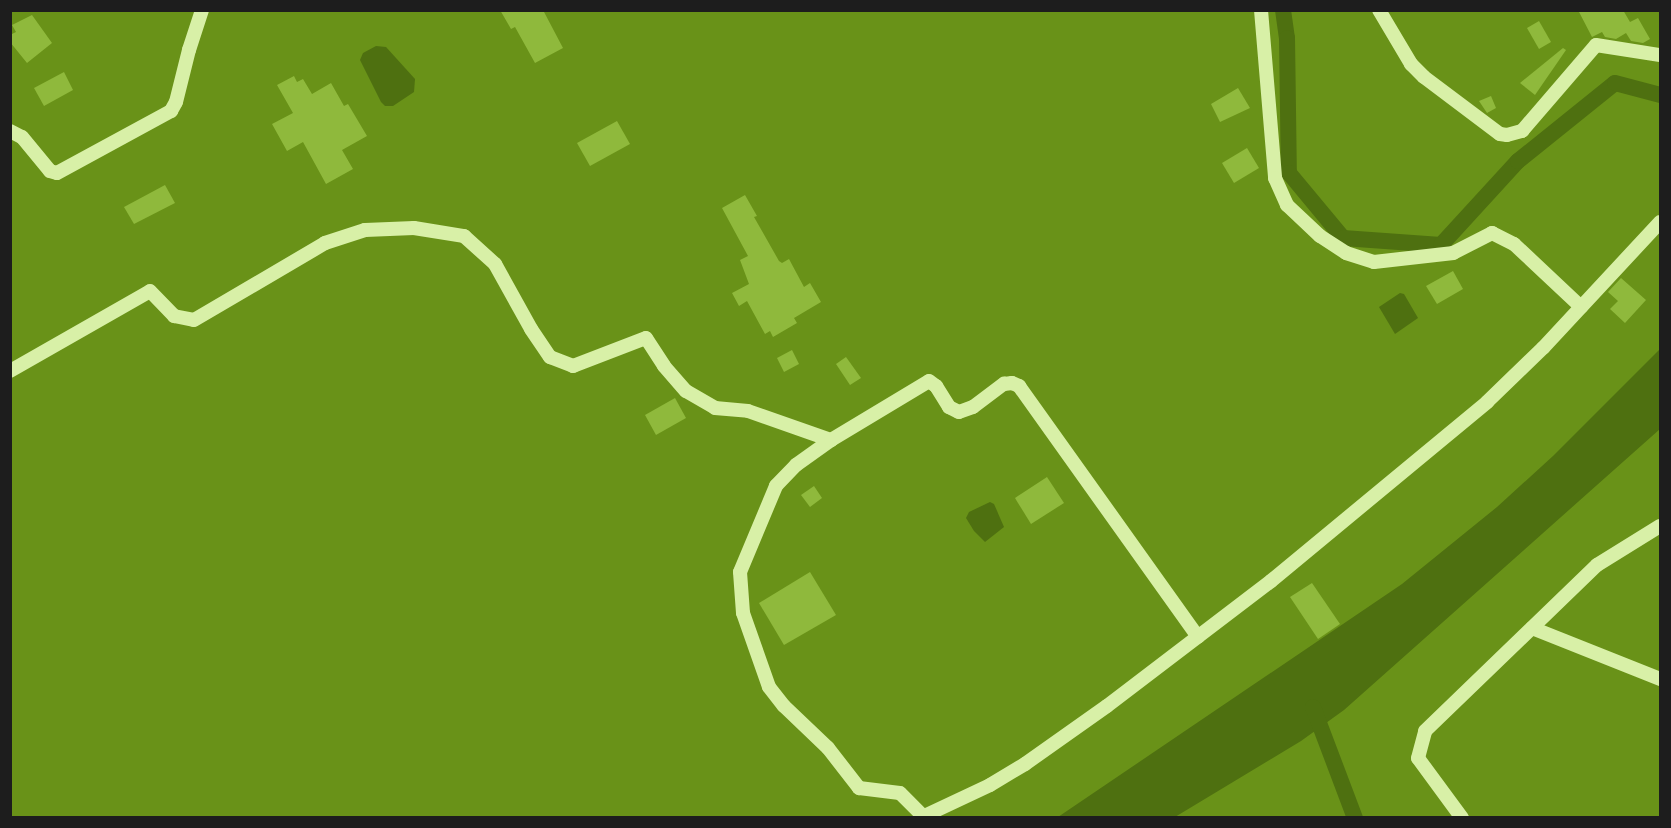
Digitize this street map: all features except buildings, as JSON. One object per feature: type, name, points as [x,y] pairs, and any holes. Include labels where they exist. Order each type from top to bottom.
[{"type":"street","points":[[10,131],[22,137],[50,171],[57,173],[171,111],[176,102],[202,10]]},
{"type":"street","points":[[1261,10],[1275,178],[1287,205],[1320,236],[1346,253],[1374,262],[1453,253],[1492,232],[1515,244],[1581,307]]},
{"type":"street","points":[[1379,10],[1411,64],[1424,77],[1500,134],[1507,135],[1522,131],[1596,45],[1660,55]]},
{"type":"street","points":[[1197,637],[1019,386],[1012,383],[1004,384],[973,407],[959,412],[949,407],[936,386],[929,381],[831,440],[796,465],[776,486],[740,572],[743,613],[769,687],[784,706],[828,748],[859,788],[900,793],[922,817],[990,785],[1025,764],[1107,706],[1271,581],[1435,447],[1486,402],[1581,307],[1660,222]]},
{"type":"street","points":[[10,371],[150,291],[174,316],[194,320],[325,243],[365,230],[414,228],[464,236],[495,264],[550,357],[573,366],[646,338],[664,366],[686,391],[715,408],[748,411],[831,440]]},
{"type":"street","points":[[1462,818],[1418,758],[1419,746],[1425,731],[1597,565],[1660,526]]},
{"type":"street","points":[[1532,628],[1660,680]]},
{"type":"shaded area","points":[[376,46],[386,47],[415,79],[414,92],[393,106],[385,106],[381,102],[360,60],[363,53]]},
{"type":"shaded area","points":[[1400,293],[1404,294],[1418,318],[1395,334],[1379,307]]},
{"type":"shaded area","points":[[1660,349],[1660,429],[1344,710],[1301,741],[1175,817],[1058,817],[1402,584],[1497,507],[1553,456]]},
{"type":"shaded area","points":[[990,502],[994,504],[1004,527],[985,542],[966,518],[969,512]]},
{"type":"waterway","points":[[1283,10],[1287,38],[1289,173],[1343,238],[1441,245],[1518,161],[1615,83],[1660,95]]},
{"type":"waterway","points":[[1313,707],[1355,818]]}]
